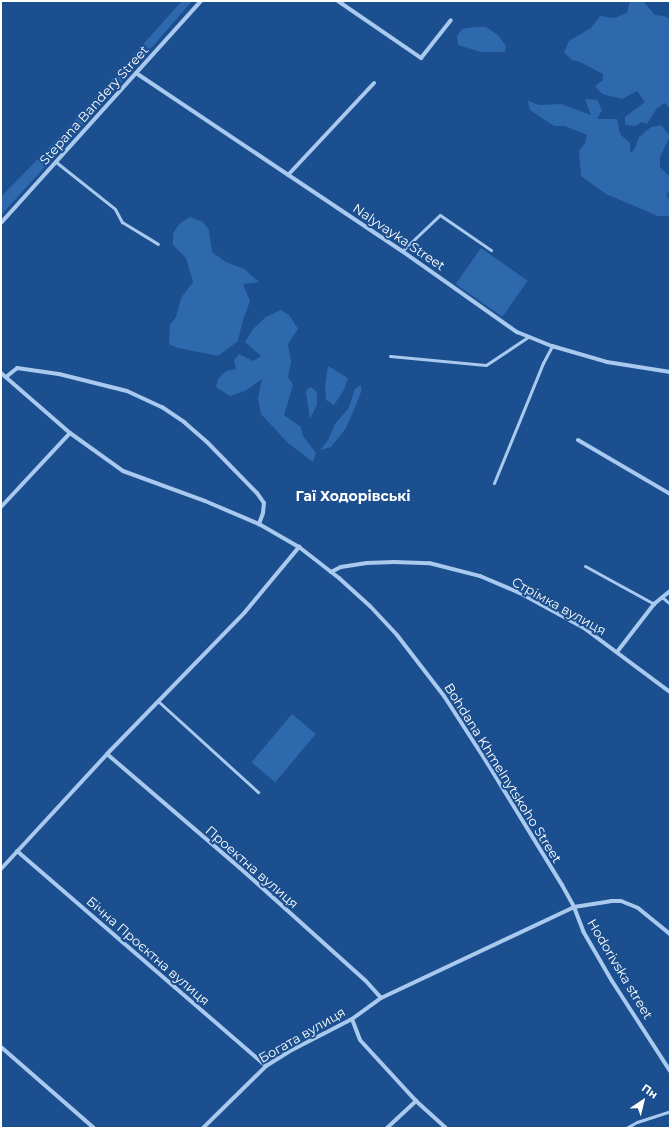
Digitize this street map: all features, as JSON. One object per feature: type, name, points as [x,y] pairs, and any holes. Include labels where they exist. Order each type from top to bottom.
[{"type":"street","name":"Stepana Bandery Street","points":[[1,223],[201,1]]},
{"type":"street","points":[[338,1],[421,58],[451,20]]},
{"type":"street","name":"Nalyvayka Street","points":[[136,73],[402,250],[517,332],[552,346],[607,362],[670,372]]},
{"type":"street","points":[[288,175],[374,84]]},
{"type":"street","points":[[6,377],[17,368],[59,374],[127,391],[162,407],[184,422],[201,437],[257,493],[264,503],[259,524]]},
{"type":"street","name":"Bohdana Khmelnytskoho Street","points":[[1,373],[70,433],[123,471],[212,503],[259,524],[298,547],[331,572],[370,606],[397,635],[444,696],[486,761],[574,907]]},
{"type":"street","points":[[1,507],[70,433]]},
{"type":"street","points":[[578,440],[670,494]]},
{"type":"street","points":[[1,869],[107,754],[245,612],[298,547]]},
{"type":"street","name":"Стрімка вулиця","points":[[331,572],[341,567],[367,563],[394,562],[429,564],[480,576],[520,592],[584,628],[670,692]]},
{"type":"street","points":[[617,652],[654,604],[670,591]]},
{"type":"street","name":"Проектна вулиця","points":[[107,754],[240,868],[365,980],[381,998]]},
{"type":"street","name":"Бічна Проєктна вулиця","points":[[18,851],[266,1066]]},
{"type":"street","name":"Hodorivska street","points":[[670,934],[638,908],[621,901],[611,901],[574,907],[583,931],[601,962],[670,1071]]},
{"type":"street","name":"Богата вулиця","points":[[203,1128],[266,1066],[352,1019],[381,998],[574,907]]},
{"type":"street","points":[[352,1019],[360,1040],[416,1101],[446,1128]]},
{"type":"street","points":[[1,1047],[94,1128]]},
{"type":"street","points":[[387,1128],[416,1101]]},
{"type":"lane","points":[[56,162],[115,209],[122,222],[158,244]]},
{"type":"lane","points":[[402,250],[440,215],[491,250]]},
{"type":"lane","points":[[390,356],[486,365],[528,337]]},
{"type":"lane","points":[[494,483],[543,363],[552,346]]},
{"type":"lane","points":[[585,566],[654,604]]},
{"type":"lane","points":[[662,597],[670,604]]},
{"type":"lane","points":[[159,702],[258,792]]},
{"type":"lane","points":[[626,1128],[636,1122],[670,1111]]},
{"type":"shaded area","points":[[182,1],[192,1],[106,100],[1,215],[1,197],[65,131]]},
{"type":"shaded area","points":[[630,1],[643,1],[655,15],[664,16],[670,19],[670,108],[665,103],[657,108],[647,124],[642,122],[636,126],[625,125],[625,117],[645,102],[637,91],[622,99],[602,94],[595,86],[603,80],[603,74],[580,62],[572,60],[564,52],[569,41],[591,28],[600,16],[614,18],[627,13]]},
{"type":"shaded area","points":[[486,27],[498,35],[506,46],[505,52],[481,52],[458,45],[457,36],[462,29]]},
{"type":"shaded area","points":[[585,99],[597,100],[602,110],[597,119],[617,119],[620,134],[630,143],[630,153],[634,150],[639,137],[651,127],[661,125],[670,136],[660,157],[660,167],[670,177],[670,190],[666,195],[670,200],[670,216],[658,216],[606,194],[581,176],[579,151],[585,143],[587,135],[565,126],[554,126],[530,110],[528,101],[539,105],[561,104],[591,115]]},
{"type":"shaded area","points":[[190,217],[203,222],[209,230],[212,252],[226,262],[244,269],[259,282],[243,284],[250,301],[242,323],[238,341],[218,356],[178,348],[169,344],[170,325],[176,317],[181,298],[193,282],[186,258],[173,245],[173,234],[179,224]]},
{"type":"shaded area","points":[[481,248],[528,281],[502,317],[456,284]]},
{"type":"shaded area","points":[[281,310],[290,316],[298,329],[288,344],[291,362],[288,377],[293,385],[284,415],[301,427],[303,436],[316,453],[313,462],[288,443],[261,414],[258,398],[262,379],[245,391],[230,396],[216,387],[218,379],[226,371],[236,369],[234,360],[239,354],[253,361],[261,356],[245,342],[253,329],[266,317]]},
{"type":"shaded area","points":[[328,366],[348,378],[344,390],[334,405],[326,400],[325,388]]},
{"type":"shaded area","points":[[361,385],[361,392],[346,428],[331,447],[320,450],[328,440],[335,424],[348,409],[355,389]]},
{"type":"shaded area","points":[[311,387],[317,392],[317,405],[310,419],[306,392],[307,389]]},
{"type":"shaded area","points":[[292,714],[316,734],[275,782],[252,762]]},
{"type":"district","name":"Гаї Ходорівські","points":[[353,496]]}]
